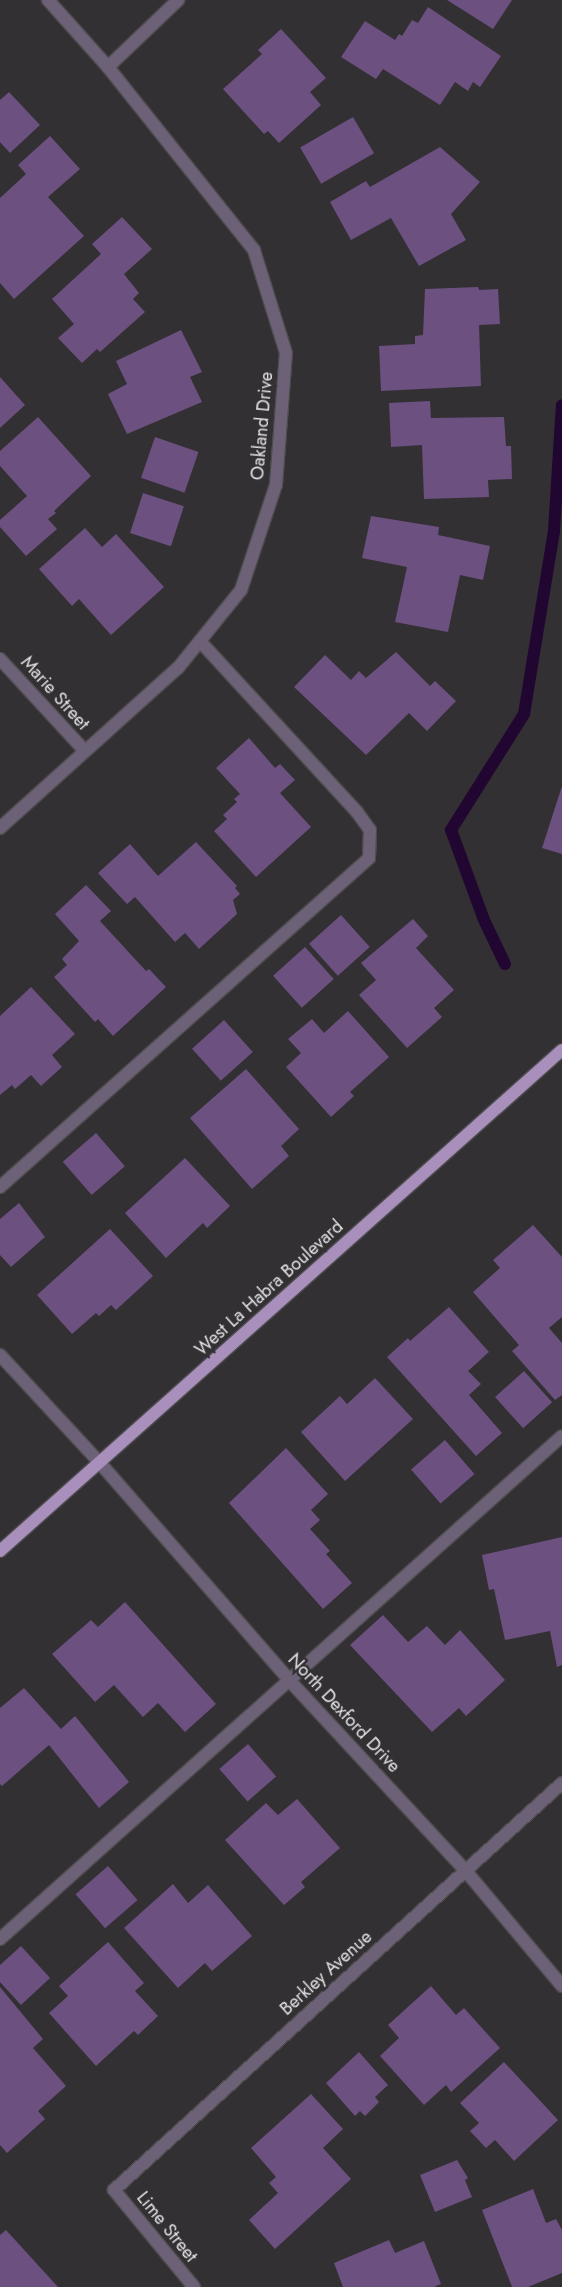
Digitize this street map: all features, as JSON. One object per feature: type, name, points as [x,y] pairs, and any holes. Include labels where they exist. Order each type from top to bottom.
[{"type":"main road","name":"West La Habra Boulevard","points":[[0,1551],[562,1050]]},
{"type":"street","name":"Oakland Drive","points":[[0,828],[84,750],[178,668],[241,590],[276,485],[286,353],[254,250],[108,67],[48,0]]},
{"type":"street","points":[[108,67],[178,0]]},
{"type":"street","points":[[0,1187],[369,858],[370,830],[357,812],[200,641]]},
{"type":"street","name":"Marie Street","points":[[0,659],[84,750]]},
{"type":"street","name":"North Dexford Drive","points":[[0,1355],[100,1463],[289,1680],[465,1870],[562,1986]]},
{"type":"street","points":[[0,1939],[562,1436]]},
{"type":"street","name":"Berkley Avenue","points":[[114,2190],[562,1783]]},
{"type":"street","name":"Lime Street","points":[[114,2190],[194,2287]]},
{"type":"building","points":[[447,0],[512,0],[493,29]]},
{"type":"building","points":[[428,7],[501,56],[480,87],[473,82],[468,91],[455,82],[440,105],[383,69],[376,79],[341,57],[365,21],[395,40],[399,34],[402,36],[412,20],[418,23]]},
{"type":"building","points":[[281,29],[326,78],[310,92],[321,105],[279,143],[268,131],[264,134],[223,89],[262,54],[258,50]]},
{"type":"building","points":[[9,92],[40,125],[10,153],[0,142],[0,100]]},
{"type":"building","points":[[353,117],[374,153],[321,184],[300,148]]},
{"type":"building","points":[[50,136],[80,169],[48,197],[84,236],[14,299],[0,283],[0,198],[26,174],[18,165]]},
{"type":"building","points":[[440,147],[480,182],[451,214],[466,240],[419,266],[391,218],[351,240],[330,202],[366,181],[370,187]]},
{"type":"building","points":[[122,217],[152,249],[124,274],[139,293],[133,299],[145,312],[100,352],[97,349],[82,363],[58,338],[74,324],[52,299],[101,254],[92,244]]},
{"type":"building","points":[[478,287],[479,290],[498,289],[500,324],[479,325],[481,386],[381,391],[379,346],[415,344],[415,336],[423,335],[425,289]]},
{"type":"building","points":[[181,330],[202,372],[190,377],[202,402],[127,434],[108,394],[127,384],[116,361]]},
{"type":"building","points":[[0,377],[25,405],[0,428]]},
{"type":"building","points":[[430,401],[431,418],[504,417],[506,446],[511,446],[512,479],[488,480],[489,497],[424,499],[422,445],[391,447],[389,403]]},
{"type":"building","points":[[38,417],[91,476],[48,519],[57,529],[26,556],[0,527],[0,520],[27,496],[0,466],[0,451]]},
{"type":"building","points":[[155,437],[198,452],[184,493],[141,478]]},
{"type":"building","points":[[143,493],[184,506],[171,546],[130,533]]},
{"type":"building","points":[[371,516],[439,527],[438,535],[490,546],[483,580],[460,575],[448,632],[395,622],[407,567],[362,558]]},
{"type":"building","points":[[85,528],[102,547],[116,534],[164,587],[111,635],[79,599],[72,606],[39,569]]},
{"type":"building","points":[[396,652],[430,686],[435,681],[456,701],[427,731],[409,713],[366,755],[294,687],[325,655],[351,680],[359,671],[366,678]]},
{"type":"building","points":[[249,738],[275,768],[280,764],[295,780],[280,793],[311,827],[256,877],[214,831],[227,819],[223,815],[237,802],[234,799],[240,794],[216,768]]},
{"type":"building","points":[[562,786],[562,854],[542,848]]},
{"type":"building","points":[[196,842],[237,886],[235,888],[240,894],[233,900],[237,914],[199,949],[185,933],[175,942],[135,897],[127,904],[98,873],[130,844],[158,876]]},
{"type":"building","points":[[86,885],[111,911],[100,921],[146,971],[149,969],[166,987],[113,1036],[98,1019],[95,1022],[54,977],[67,965],[62,959],[79,941],[55,914]]},
{"type":"building","points":[[341,915],[370,947],[338,976],[309,944]]},
{"type":"building","points":[[413,919],[428,936],[416,948],[454,990],[434,1008],[442,1017],[407,1048],[359,995],[376,980],[361,963]]},
{"type":"building","points":[[305,947],[334,979],[302,1008],[273,976]]},
{"type":"building","points":[[31,987],[75,1034],[52,1055],[62,1067],[41,1086],[31,1075],[15,1089],[12,1085],[0,1095],[0,1016]]},
{"type":"building","points":[[348,1011],[389,1057],[350,1092],[354,1096],[331,1117],[286,1067],[301,1053],[288,1039],[312,1019],[324,1033]]},
{"type":"building","points":[[224,1020],[253,1052],[221,1081],[192,1049]]},
{"type":"building","points":[[246,1069],[299,1129],[281,1146],[289,1156],[252,1189],[190,1118]]},
{"type":"building","points":[[96,1133],[125,1166],[92,1195],[63,1162]]},
{"type":"building","points":[[185,1158],[230,1206],[207,1228],[203,1223],[166,1258],[125,1213]]},
{"type":"building","points":[[19,1203],[45,1237],[11,1267],[0,1255],[0,1219]]},
{"type":"building","points":[[533,1225],[562,1257],[562,1317],[549,1328],[562,1343],[562,1395],[555,1400],[512,1351],[519,1345],[473,1292],[500,1268],[493,1260]]},
{"type":"building","points":[[110,1229],[153,1276],[116,1310],[111,1305],[99,1316],[96,1313],[72,1334],[37,1295]]},
{"type":"building","points":[[449,1307],[489,1352],[468,1371],[481,1384],[469,1395],[502,1433],[476,1456],[387,1357],[408,1338],[410,1341]]},
{"type":"building","points":[[524,1371],[552,1402],[523,1428],[495,1397]]},
{"type":"building","points":[[375,1378],[413,1419],[345,1481],[301,1432],[340,1396],[347,1404]]},
{"type":"building","points":[[445,1440],[475,1474],[441,1503],[411,1470]]},
{"type":"building","points":[[286,1448],[328,1494],[311,1510],[320,1520],[310,1529],[330,1551],[326,1554],[352,1583],[323,1609],[229,1503]]},
{"type":"building","points":[[562,1537],[562,1665],[557,1667],[550,1631],[505,1640],[494,1589],[489,1590],[482,1555]]},
{"type":"building","points":[[125,1602],[216,1704],[185,1732],[158,1703],[143,1717],[114,1685],[95,1702],[52,1654],[91,1620],[98,1627]]},
{"type":"building","points":[[383,1615],[408,1642],[427,1626],[445,1645],[460,1630],[505,1680],[466,1716],[459,1708],[432,1732],[350,1645]]},
{"type":"building","points":[[24,1688],[61,1729],[75,1716],[129,1782],[99,1808],[49,1745],[2,1786],[0,1784],[0,1708]]},
{"type":"building","points":[[248,1744],[276,1776],[248,1801],[219,1769]]},
{"type":"building","points":[[297,1799],[340,1848],[301,1882],[305,1887],[284,1905],[225,1840],[266,1803],[278,1815]]},
{"type":"building","points":[[108,1866],[138,1900],[105,1928],[76,1894]]},
{"type":"building","points":[[173,1884],[188,1903],[208,1885],[252,1936],[212,1971],[205,1963],[178,1988],[124,1928]]},
{"type":"building","points":[[108,1942],[144,1983],[135,1991],[158,2016],[138,2035],[134,2031],[96,2066],[49,2013],[68,1996],[59,1986]]},
{"type":"building","points":[[21,1946],[50,1978],[21,2005],[0,1982],[0,1965]]},
{"type":"building","points":[[431,1986],[456,2015],[464,2008],[500,2048],[451,2092],[446,2085],[424,2105],[380,2056],[399,2038],[388,2025]]},
{"type":"building","points":[[0,1987],[43,2039],[33,2048],[66,2086],[38,2111],[45,2119],[7,2153],[0,2145]]},
{"type":"building","points":[[359,2052],[388,2085],[375,2097],[379,2102],[365,2116],[360,2111],[355,2116],[326,2083]]},
{"type":"building","points":[[504,2062],[558,2120],[514,2161],[495,2140],[486,2148],[470,2131],[479,2123],[460,2103]]},
{"type":"building","points":[[311,2094],[343,2129],[323,2148],[351,2179],[275,2249],[249,2220],[278,2193],[269,2183],[276,2177],[251,2148]]},
{"type":"building","points":[[457,2160],[468,2178],[465,2180],[472,2197],[435,2212],[420,2175]]},
{"type":"building","points":[[533,2189],[546,2223],[556,2219],[562,2230],[562,2273],[528,2287],[512,2287],[482,2210]]},
{"type":"building","points":[[6,2230],[58,2287],[0,2287],[0,2235]]},
{"type":"building","points":[[389,2240],[395,2253],[424,2241],[441,2284],[434,2287],[343,2287],[334,2263]]},
{"type":"waterway","points":[[505,964],[484,920],[451,830],[524,714],[554,531],[562,405]]}]
